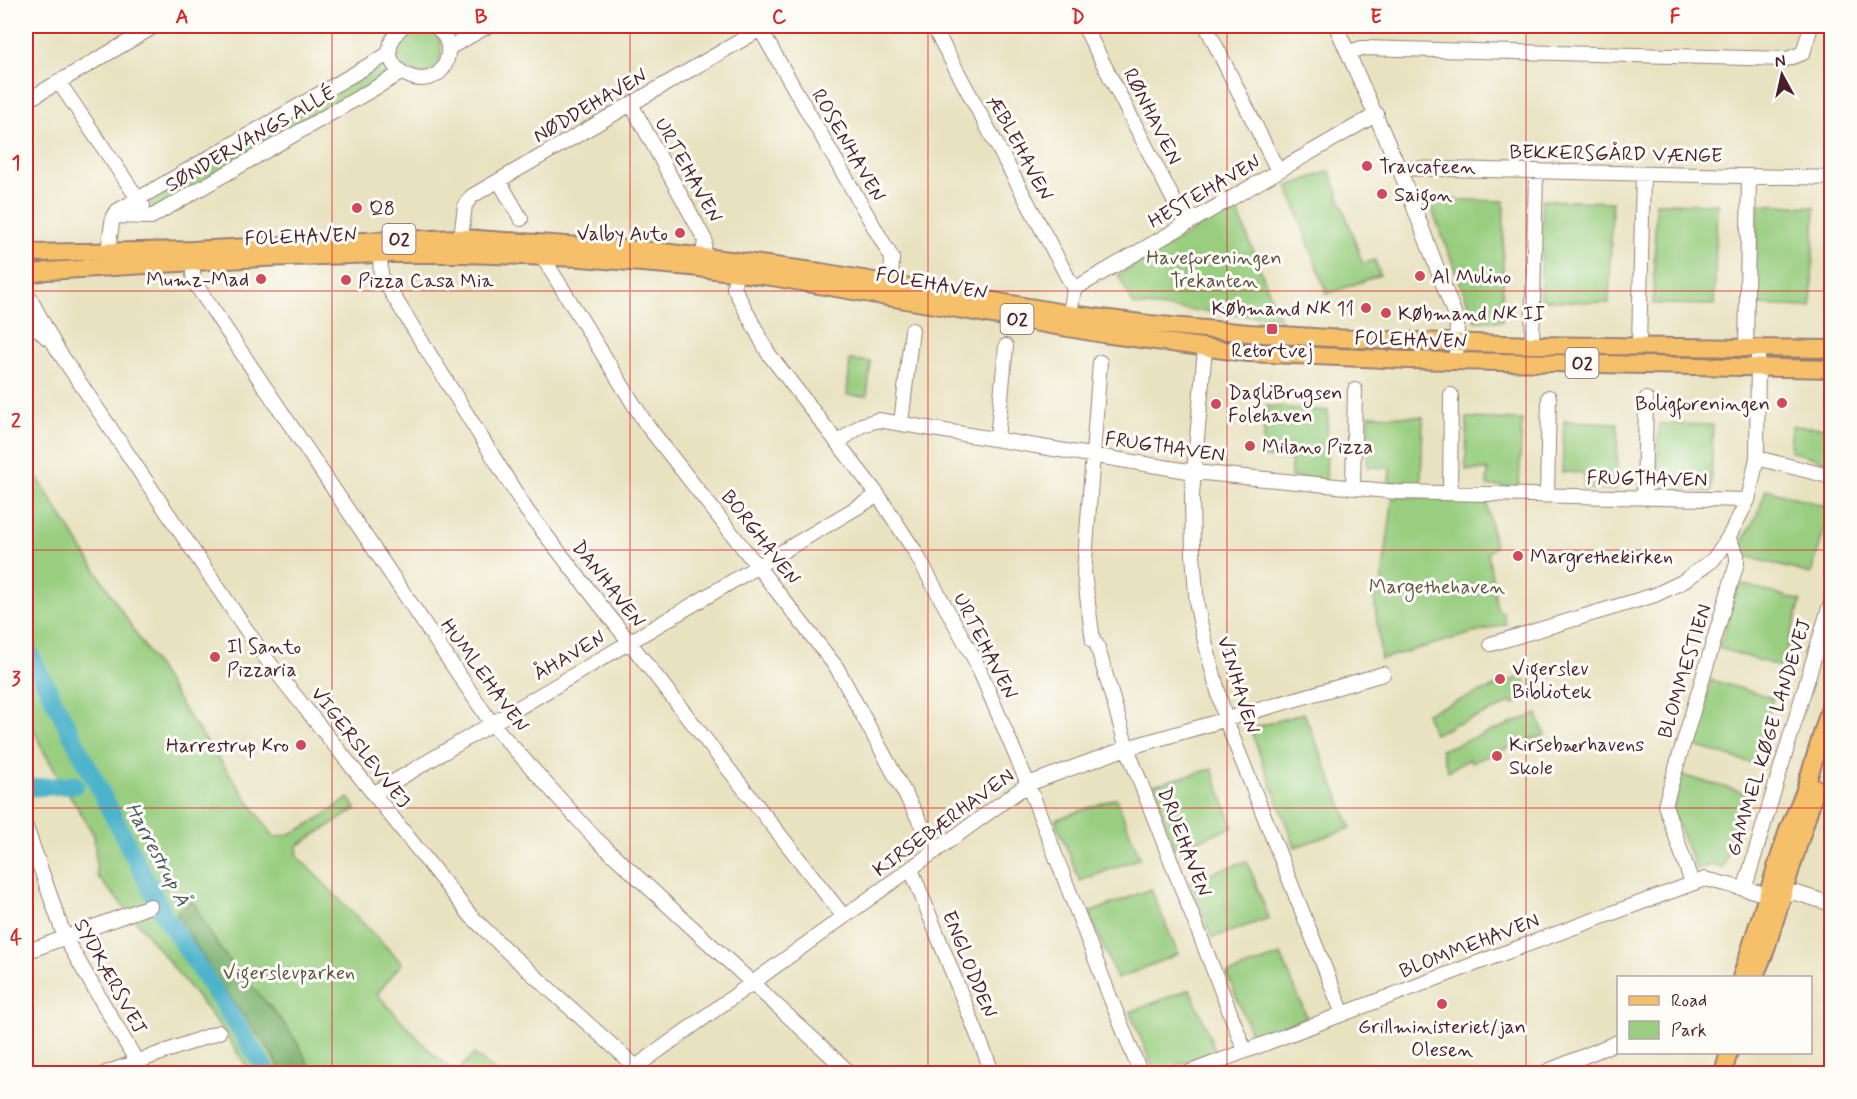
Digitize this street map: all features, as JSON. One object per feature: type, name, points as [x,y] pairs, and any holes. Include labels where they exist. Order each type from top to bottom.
[{"type":"main road","name":"FOLEHAVEN","points":[[26,253],[192,250],[347,241],[461,238],[703,256],[773,265],[1070,314],[1249,333],[1532,345],[1832,349]]},
{"type":"main road","name":"FOLEHAVEN","points":[[26,275],[47,271],[192,262],[380,254],[542,256],[626,261],[819,284],[1103,334],[1205,348],[1299,357],[1832,369]]},
{"type":"main road","points":[[1802,368],[1832,361]]},
{"type":"main road","points":[[1755,976],[1765,952],[1788,830],[1804,793],[1832,701]]},
{"type":"main road","points":[[1743,976],[1775,895],[1832,736]]},
{"type":"main road","points":[[1713,1074],[1719,1054]]},
{"type":"main road","points":[[1723,1074],[1729,1054]]},
{"type":"street","points":[[26,101],[155,26]]},
{"type":"street","points":[[403,26],[395,33],[390,53],[401,73],[414,79],[428,78],[445,64],[449,48],[443,32],[437,26]]},
{"type":"street","points":[[449,48],[488,26]]},
{"type":"street","name":"ÆBLEHAVEN","points":[[933,26],[1074,289]]},
{"type":"street","name":"RØNHAVEN","points":[[1084,26],[1186,224]]},
{"type":"street","points":[[1206,26],[1278,171]]},
{"type":"street","points":[[1336,26],[1377,114],[1454,313],[1457,325],[1456,362]]},
{"type":"street","points":[[1349,52],[1362,48],[1787,58],[1803,53],[1811,26]]},
{"type":"street","name":"NØDDEHAVEN","points":[[461,238],[465,205],[472,196],[763,27]]},
{"type":"street","name":"ROSENHAVEN","points":[[763,27],[892,258],[891,284]]},
{"type":"street","name":"SØNDERVANGS ALLÉ","points":[[113,216],[117,211],[390,53]]},
{"type":"street","name":"SØNDERVANGS ALLÉ","points":[[151,217],[401,73]]},
{"type":"street","points":[[58,81],[151,217]]},
{"type":"street","name":"URTEHAVEN","points":[[631,104],[705,240],[703,256]]},
{"type":"street","name":"HESTEHAVEN","points":[[1074,289],[1377,114]]},
{"type":"street","name":"BEKKERSGÅRD VÆNGE","points":[[1399,168],[1832,178]]},
{"type":"street","points":[[1532,345],[1536,171]]},
{"type":"street","points":[[1639,346],[1643,174]]},
{"type":"street","points":[[1491,644],[1655,596],[1682,582],[1713,560],[1728,538],[1748,500],[1757,458],[1758,368],[1752,349],[1749,176]]},
{"type":"street","points":[[499,181],[521,219]]},
{"type":"street","points":[[108,251],[113,216],[151,217]]},
{"type":"street","name":"DANHAVEN","points":[[380,254],[381,276],[527,511],[844,917]]},
{"type":"street","name":"BORGHAVEN","points":[[542,256],[646,424],[837,668],[936,850]]},
{"type":"street","name":"HUMLEHAVEN","points":[[192,262],[194,282],[492,724],[595,838],[851,1074]]},
{"type":"street","name":"URTEHAVEN","points":[[736,273],[734,288],[768,353],[878,495],[914,550],[976,662],[1028,784],[1107,992],[1141,1074]]},
{"type":"street","points":[[1070,314],[1074,289]]},
{"type":"street","name":"VIGERSLEVVEJ","points":[[26,291],[55,346],[262,652],[373,794],[486,932],[641,1070]]},
{"type":"street","name":"VIGERSLEVVEJ","points":[[26,317],[55,346]]},
{"type":"street","points":[[901,423],[912,330]]},
{"type":"street","points":[[997,439],[1006,346]]},
{"type":"street","name":"VINHAVEN","points":[[1205,348],[1194,472],[1192,524],[1197,606],[1225,718],[1343,1014]]},
{"type":"street","name":"DRUEHAVEN","points":[[1100,362],[1084,573],[1095,643],[1127,748],[1245,1051]]},
{"type":"street","points":[[1353,488],[1355,390]]},
{"type":"street","points":[[1450,493],[1451,395]]},
{"type":"street","points":[[1546,495],[1550,397]]},
{"type":"street","points":[[1644,497],[1646,399]]},
{"type":"street","name":"FRUGTHAVEN","points":[[837,443],[870,421],[878,420],[1194,472],[1396,492],[1748,500]]},
{"type":"street","points":[[1757,458],[1832,477]]},
{"type":"street","name":"ÅHAVEN","points":[[373,794],[878,495]]},
{"type":"street","name":"BLOMMESTIEN","points":[[1692,883],[1665,805],[1737,563],[1737,555],[1728,538]]},
{"type":"street","name":"GAMMEL KØGE LANDEVEJ","points":[[1745,888],[1832,598]]},
{"type":"street","name":"KIRSEBÆRHAVEN","points":[[641,1070],[753,983],[1028,784],[1127,748],[1383,674]]},
{"type":"street","name":"SYDKÆRSVEJ","points":[[26,827],[65,938],[140,1067]]},
{"type":"street","name":"ENGLODDEN","points":[[911,869],[993,1074]]},
{"type":"street","name":"BLOMMEHAVEN","points":[[1185,1074],[1692,883],[1712,879],[1775,895],[1796,893],[1832,904]]},
{"type":"street","points":[[26,952],[150,906]]},
{"type":"street","points":[[103,1074],[140,1067],[219,1032]]},
{"type":"street","points":[[1540,1074],[1617,1042]]},
{"type":"green space","points":[[416,27],[436,33],[441,44],[439,65],[423,75],[400,66],[395,49],[404,32]]},
{"type":"green space","points":[[386,62],[394,74],[156,211],[148,200]]},
{"type":"green space","points":[[1330,171],[1363,264],[1375,260],[1380,275],[1327,294],[1288,186]]},
{"type":"green space","points":[[1428,199],[1504,201],[1502,321],[1475,321]]},
{"type":"green space","points":[[1542,200],[1612,202],[1609,303],[1541,300]]},
{"type":"green space","points":[[1656,203],[1717,204],[1714,305],[1653,304]]},
{"type":"green space","points":[[1758,204],[1815,207],[1811,307],[1754,305]]},
{"type":"green space","name":"Haveforeningen Trekanten","points":[[1236,206],[1279,318],[1134,305],[1118,275]]},
{"type":"green space","points":[[850,360],[871,362],[867,396],[847,395]]},
{"type":"green space","points":[[1266,406],[1328,411],[1326,480],[1291,477],[1291,460],[1262,457]]},
{"type":"green space","points":[[1369,415],[1423,417],[1421,484],[1389,483],[1390,468],[1367,467]]},
{"type":"green space","points":[[1467,418],[1522,420],[1519,487],[1487,486],[1488,470],[1466,470]]},
{"type":"green space","points":[[1564,421],[1618,423],[1616,490],[1584,489],[1584,473],[1562,472]]},
{"type":"green space","points":[[1659,424],[1713,425],[1711,492],[1679,491],[1679,476],[1657,475]]},
{"type":"green space","points":[[1791,426],[1831,428],[1831,463],[1790,451]]},
{"type":"green space","name":"Vigerslevparken","points":[[26,460],[187,714],[274,837],[284,836],[303,828],[349,798],[356,809],[297,846],[298,857],[402,963],[377,994],[428,1049],[455,1073],[251,1073],[220,1026],[138,923],[97,876],[94,835],[42,749],[26,710]]},
{"type":"green space","points":[[1766,489],[1831,508],[1811,574],[1745,556],[1741,545],[1758,513]]},
{"type":"green space","name":"Margethehaven","points":[[1393,497],[1486,499],[1495,547],[1488,553],[1497,609],[1503,612],[1506,624],[1381,659],[1374,596],[1381,587]]},
{"type":"green space","points":[[1739,583],[1801,601],[1781,667],[1719,648]]},
{"type":"green space","points":[[1523,676],[1531,697],[1512,704],[1510,701],[1503,707],[1458,724],[1456,722],[1434,734],[1426,713]]},
{"type":"green space","points":[[1711,680],[1773,698],[1754,764],[1692,745]]},
{"type":"green space","points":[[1304,713],[1351,828],[1295,847],[1250,729]]},
{"type":"green space","points":[[1537,714],[1545,735],[1524,740],[1472,762],[1470,759],[1448,771],[1441,750]]},
{"type":"green space","points":[[1212,769],[1233,827],[1174,849],[1153,785]]},
{"type":"green space","points":[[1681,775],[1746,793],[1723,868],[1710,865],[1696,870],[1672,810]]},
{"type":"green space","points":[[1116,798],[1140,858],[1080,881],[1055,820]]},
{"type":"green space","points":[[1247,861],[1269,918],[1212,938],[1190,880]]},
{"type":"green space","points":[[1151,889],[1178,954],[1117,979],[1089,913]]},
{"type":"green space","points":[[192,901],[219,946],[295,1038],[312,1073],[283,1073],[272,1054],[218,982],[176,913]]},
{"type":"green space","points":[[1281,955],[1307,1017],[1254,1040],[1227,974]]},
{"type":"green space","points":[[1190,989],[1216,1052],[1155,1073],[1130,1012]]},
{"type":"green space","points":[[474,1054],[497,1073],[456,1073]]},
{"type":"waterway","name":"Harrestrup Å","points":[[26,646],[164,915],[269,1074]]},
{"type":"waterway","points":[[26,788],[75,785]]},
{"type":"place","name":"Travcafeen","points":[[1367,166]]},
{"type":"place","name":"Saigon","points":[[1382,194]]},
{"type":"place","name":"Q8","points":[[357,208]]},
{"type":"place","name":"Valby Auto","points":[[680,233]]},
{"type":"place","name":"Al Mulino","points":[[1420,276]]},
{"type":"place","name":"Mumz-Mad","points":[[261,279]]},
{"type":"place","name":"Pizza Casa Mia","points":[[346,280]]},
{"type":"place","name":"Købmand NK 11","points":[[1366,308]]},
{"type":"place","name":"Købmand NK II","points":[[1386,313]]},
{"type":"place","name":"Retortvej","points":[[1272,329]]},
{"type":"place","name":"Boligforeningen","points":[[1782,403]]},
{"type":"place","name":"DagliBrugsen Folehaven","points":[[1216,404]]},
{"type":"place","name":"Milano Pizza","points":[[1250,446]]},
{"type":"place","name":"Margrethekirken","points":[[1518,556]]},
{"type":"place","name":"Il Santo Pizzaria","points":[[215,657]]},
{"type":"place","name":"Vigerslev Bibliotek","points":[[1500,679]]},
{"type":"place","name":"Harrestrup Kro","points":[[301,745]]},
{"type":"place","name":"Kirsebærhavens Skole","points":[[1497,756]]},
{"type":"place","name":"Grillministeriet/jan Olesen","points":[[1442,1004]]}]
